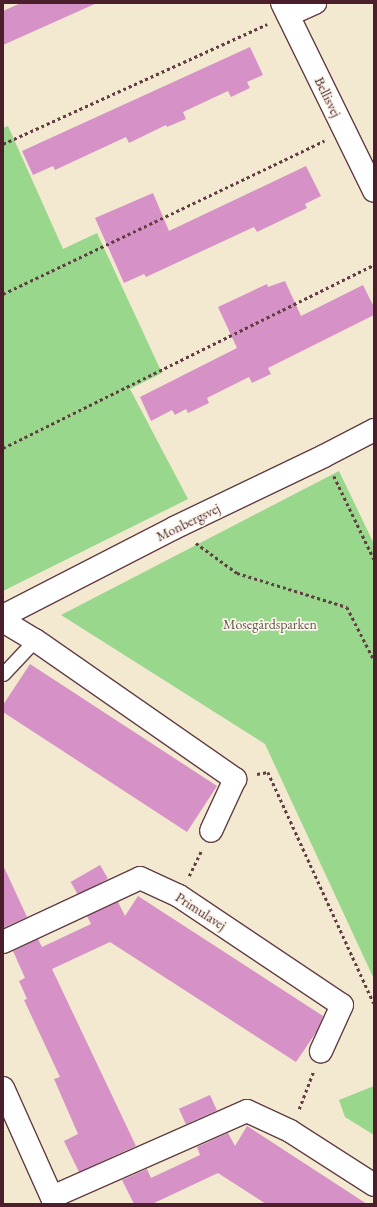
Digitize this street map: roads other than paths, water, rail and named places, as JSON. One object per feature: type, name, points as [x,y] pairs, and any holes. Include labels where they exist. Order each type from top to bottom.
[{"type":"street","points":[[285,9],[315,3]]},
{"type":"street","name":"Bellisvej","points":[[285,9],[374,191]]},
{"type":"street","name":"Monbergsvej","points":[[3,616],[174,528],[324,456],[374,430]]},
{"type":"street","points":[[3,621],[35,640],[235,779],[210,831]]},
{"type":"street","name":"Primulavej","points":[[3,942],[140,878],[179,896],[342,1005],[321,1051]]},
{"type":"street","points":[[3,1088],[54,1201],[247,1111],[290,1132],[374,1184]]},
{"type":"lane","points":[[3,674],[35,640]]},
{"type":"park label","name":"Mosegårdsparken","points":[[270,624]]}]
